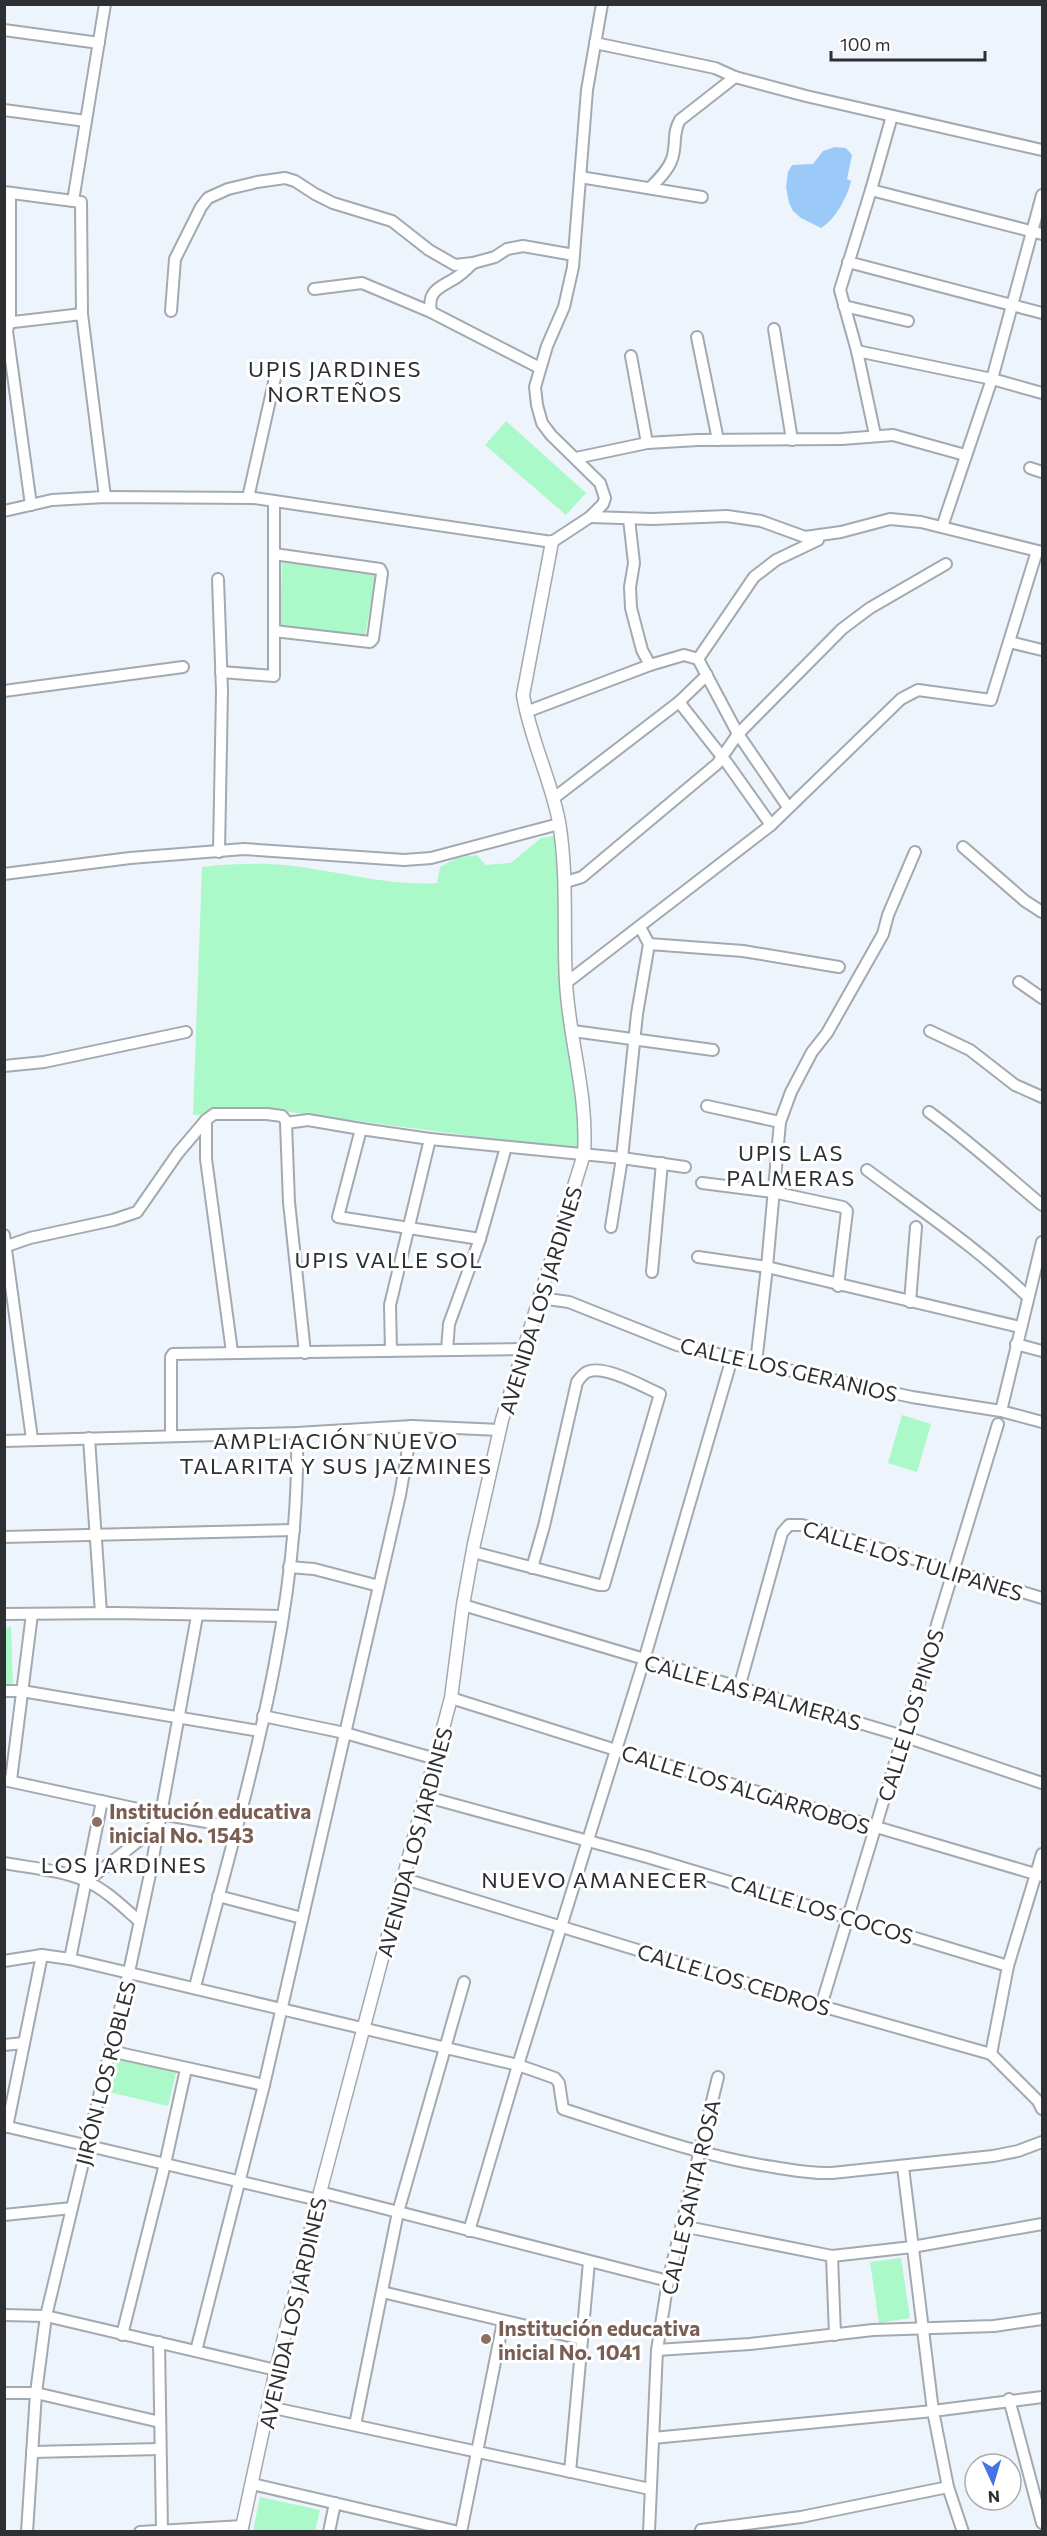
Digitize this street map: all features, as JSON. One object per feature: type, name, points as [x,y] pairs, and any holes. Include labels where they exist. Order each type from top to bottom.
[{"type":"street","points":[[73,201],[105,4]]},
{"type":"street","points":[[4,511],[52,500],[105,497],[248,498],[552,542],[590,517],[603,504],[603,491],[600,483],[551,435],[542,423],[535,387],[547,346],[564,307],[574,255],[587,90],[602,4]]},
{"type":"street","points":[[4,30],[99,43]]},
{"type":"street","points":[[595,43],[715,68],[735,77],[806,96],[1042,150]]},
{"type":"street","points":[[651,188],[666,171],[672,159],[674,130],[680,120],[735,77]]},
{"type":"street","points":[[4,110],[86,121]]},
{"type":"street","points":[[875,435],[857,351],[840,290],[892,116]]},
{"type":"street","points":[[580,177],[702,198]]},
{"type":"street","points":[[171,311],[175,259],[201,207],[208,198],[228,189],[285,178],[295,181],[333,203],[392,220],[429,250],[455,265],[495,257],[507,249],[523,246],[574,255]]},
{"type":"street","points":[[871,190],[1038,232]]},
{"type":"street","points":[[31,505],[7,331],[8,192],[81,202],[82,314],[105,497]]},
{"type":"street","points":[[942,527],[992,379],[1011,305],[1038,232],[1042,195]]},
{"type":"street","points":[[848,262],[1042,313]]},
{"type":"street","points":[[431,312],[431,295],[436,288],[452,281],[473,263]]},
{"type":"street","points":[[314,289],[362,283],[431,312],[540,368]]},
{"type":"street","points":[[844,306],[908,321]]},
{"type":"street","points":[[7,323],[82,314]]},
{"type":"street","points":[[774,329],[792,440]]},
{"type":"street","points":[[698,337],[718,440]]},
{"type":"street","points":[[857,351],[992,379],[1042,393]]},
{"type":"street","points":[[631,356],[647,443]]},
{"type":"street","points":[[248,498],[277,369]]},
{"type":"street","points":[[576,458],[647,443],[792,440],[875,435],[893,435],[965,454]]},
{"type":"street","points":[[1030,468],[1042,472]]},
{"type":"street","points":[[221,672],[274,676],[274,501]]},
{"type":"street","points":[[590,517],[629,519],[727,516],[761,521],[805,537],[841,532]]},
{"type":"street","points":[[629,519],[634,562],[630,588],[632,608],[642,650],[650,665]]},
{"type":"street","points":[[566,983],[771,825],[901,699],[918,690],[991,700],[1040,551],[921,522],[890,519],[841,532],[809,543],[761,570],[698,659]]},
{"type":"street","name":"AVENIDA LOS JARDINES","points":[[242,2529],[276,2370],[319,2196],[405,1879],[451,1698],[463,1605],[500,1430],[584,1154],[585,1111],[566,983],[566,882],[559,824],[554,798],[526,712],[524,695],[552,542]]},
{"type":"street","points":[[274,554],[380,569],[382,573],[373,639],[370,642],[274,631]]},
{"type":"street","points":[[566,882],[582,878],[717,764],[738,734],[858,616],[946,564]]},
{"type":"street","points":[[218,579],[221,672],[219,852]]},
{"type":"street","points":[[1009,642],[1042,650]]},
{"type":"street","points":[[526,712],[650,665],[684,655],[698,659],[738,734],[789,807]]},
{"type":"street","points":[[4,691],[183,667]]},
{"type":"street","points":[[554,798],[679,702],[707,675]]},
{"type":"street","points":[[679,702],[771,825]]},
{"type":"street","points":[[4,874],[130,858],[244,849],[404,860],[431,858],[559,824]]},
{"type":"street","points":[[963,847],[1025,902],[1042,912]]},
{"type":"street","points":[[756,1364],[780,1122],[791,1092],[812,1052],[827,1033],[883,934],[915,852]]},
{"type":"street","points":[[611,1227],[622,1158],[635,1039],[650,944],[640,927]]},
{"type":"street","points":[[650,944],[743,951],[839,967]]},
{"type":"street","points":[[1018,982],[1042,998]]},
{"type":"street","points":[[573,1031],[713,1050]]},
{"type":"street","points":[[930,1031],[970,1050],[1015,1085],[1042,1097]]},
{"type":"street","points":[[4,1066],[44,1062],[186,1032]]},
{"type":"street","points":[[707,1106],[780,1122]]},
{"type":"street","points":[[929,1112],[971,1142],[995,1166],[1042,1205]]},
{"type":"street","points":[[5,1247],[30,1238],[113,1220],[137,1212],[178,1153],[206,1120],[214,1114],[267,1114],[282,1116],[288,1123]]},
{"type":"street","points":[[206,1120],[206,1159],[232,1352]]},
{"type":"street","points":[[288,1123],[308,1120],[430,1139],[622,1158],[685,1167]]},
{"type":"street","points":[[288,1123],[286,1123],[289,1202],[305,1353]]},
{"type":"street","points":[[361,1129],[338,1217],[409,1230],[480,1239]]},
{"type":"street","points":[[391,1351],[390,1305],[430,1139]]},
{"type":"street","points":[[447,1350],[449,1324],[480,1239],[507,1147]]},
{"type":"street","points":[[652,1272],[662,1163]]},
{"type":"street","points":[[867,1170],[957,1236],[1028,1297]]},
{"type":"street","points":[[702,1183],[773,1192],[843,1207],[847,1211],[838,1286]]},
{"type":"street","points":[[910,1302],[916,1227]]},
{"type":"street","points":[[4,1235],[32,1439]]},
{"type":"street","points":[[1001,1411],[1042,1242]]},
{"type":"street","points":[[698,1257],[767,1267],[838,1286],[1020,1327]]},
{"type":"street","name":"CALLE LOS GERANIOS","points":[[540,1298],[569,1302],[677,1345],[912,1397],[1001,1411],[1042,1422]]},
{"type":"street","points":[[1016,1344],[1042,1351]]},
{"type":"street","points":[[171,1436],[171,1357],[173,1354],[524,1349]]},
{"type":"street","points":[[469,2231],[644,1660],[732,1358]]},
{"type":"street","points":[[473,1552],[532,1568],[604,1585],[660,1394],[615,1374],[595,1370],[585,1372],[577,1382],[532,1568]]},
{"type":"street","name":"CALLE LOS PINOS","points":[[821,2006],[998,1424]]},
{"type":"street","points":[[4,1441],[297,1433],[412,1426],[500,1430]]},
{"type":"street","points":[[196,2351],[264,2085],[400,1495],[412,1426]]},
{"type":"street","points":[[195,1987],[278,1654],[298,1490],[297,1433]]},
{"type":"street","points":[[89,1438],[101,1613]]},
{"type":"street","name":"CALLE LOS TULIPANES","points":[[739,1688],[785,1529],[789,1525],[802,1525],[1042,1598]]},
{"type":"street","points":[[4,1537],[294,1530]]},
{"type":"street","points":[[289,1567],[314,1569],[379,1586]]},
{"type":"street","name":"CALLE LAS PALMERAS","points":[[463,1605],[903,1736],[1042,1782]]},
{"type":"street","points":[[4,1614],[283,1616]]},
{"type":"street","points":[[32,1614],[8,1780],[102,1801],[160,1817],[235,1827]]},
{"type":"street","name":"JIRÓN LOS ROBLES","points":[[27,2532],[36,2393],[46,2316],[129,1972],[197,1616]]},
{"type":"street","points":[[4,1691],[22,1691],[259,1731]]},
{"type":"street","name":"CALLE LOS ALGARROBOS","points":[[451,1698],[875,1828],[1039,1875]]},
{"type":"street","points":[[263,1716],[345,1733],[436,1760]]},
{"type":"street","name":"CALLE LOS COCOS","points":[[426,1797],[588,1841],[1008,1966]]},
{"type":"street","points":[[70,1959],[102,1801]]},
{"type":"street","points":[[87,1881],[141,1839],[160,1817]]},
{"type":"street","points":[[991,2054],[1008,1966],[1039,1875],[1042,1854]]},
{"type":"street","points":[[4,1863],[74,1876],[87,1881],[105,1892],[138,1920]]},
{"type":"street","name":"CALLE LOS CEDROS","points":[[405,1879],[821,2006],[991,2054],[1038,2101],[1042,2109]]},
{"type":"street","points":[[218,1896],[302,1918]]},
{"type":"street","points":[[42,1955],[6,2127],[240,2181],[398,2212],[668,2281]]},
{"type":"street","points":[[4,1962],[42,1955],[70,1959],[281,2007],[518,2065],[555,2078],[559,2083],[563,2109],[698,2152],[816,2174],[903,2167],[993,2156],[1018,2151],[1042,2142]]},
{"type":"street","points":[[355,2426],[398,2212],[464,1982]]},
{"type":"street","points":[[4,2045],[24,2043]]},
{"type":"street","points":[[110,2051],[264,2085]]},
{"type":"street","points":[[122,2335],[165,2164],[186,2068]]},
{"type":"street","name":"CALLE SANTA ROSA","points":[[649,2532],[657,2350],[668,2281],[718,2077]]},
{"type":"street","points":[[903,2167],[933,2410],[959,2531]]},
{"type":"street","points":[[4,2215],[72,2208]]},
{"type":"street","points":[[682,2226],[832,2256],[912,2247],[1042,2224]]},
{"type":"street","points":[[832,2256],[835,2335]]},
{"type":"street","points":[[570,2472],[589,2262]]},
{"type":"street","points":[[382,2292],[582,2339]]},
{"type":"street","points":[[4,2315],[46,2316],[276,2370]]},
{"type":"street","points":[[657,2350],[750,2344],[924,2327],[994,2326],[1042,2319]]},
{"type":"street","points":[[252,2484],[460,2532],[503,2322]]},
{"type":"street","points":[[159,2342],[162,2530]]},
{"type":"street","points":[[4,2393],[36,2393],[160,2422]]},
{"type":"street","points":[[652,2438],[1042,2397]]},
{"type":"street","points":[[1009,2399],[1042,2523]]},
{"type":"street","points":[[268,2407],[650,2489]]},
{"type":"street","points":[[32,2452],[160,2449]]},
{"type":"street","points":[[701,2530],[801,2517],[948,2487]]},
{"type":"street","points":[[329,2532],[335,2503]]},
{"type":"street","points":[[140,2532],[242,2529]]},
{"type":"green space","points":[[506,421],[586,493],[566,515],[485,445]]},
{"type":"green space","points":[[282,562],[376,575],[365,636],[280,626]]},
{"type":"green space","points":[[554,836],[559,894],[560,1000],[581,1121],[578,1150],[282,1111],[193,1115],[202,867],[271,864],[390,881],[437,883],[440,867],[457,858],[477,855],[486,865],[511,863],[541,838]]},
{"type":"green space","points":[[902,1415],[931,1424],[917,1472],[888,1463]]},
{"type":"green space","points":[[11,1627],[13,1686],[5,1686],[4,1628]]},
{"type":"green space","points":[[117,2058],[176,2073],[168,2106],[109,2092]]},
{"type":"green space","points":[[901,2258],[910,2318],[879,2323],[870,2262]]},
{"type":"green space","points":[[260,2497],[320,2510],[315,2531],[253,2531]]},
{"type":"water","points":[[835,147],[846,148],[852,155],[847,179],[851,181],[840,207],[821,228],[801,218],[793,211],[786,187],[788,172],[792,165],[813,164],[823,151]]},
{"type":"place","name":"Institución educativa inicial No. 1543","points":[[97,1822]]},
{"type":"place","name":"Institución educativa inicial No. 1041","points":[[486,2339]]},
{"type":"district","name":"UPIS JARDINES NORTEÑOS","points":[[335,380]]},
{"type":"district","name":"UPIS LAS PALMERAS","points":[[791,1164]]},
{"type":"district","name":"UPIS VALLE SOL","points":[[389,1259]]},
{"type":"district","name":"AMPLIACIÓN NUEVO TALARITA Y SUS JAZMINES","points":[[336,1452]]},
{"type":"district","name":"LOS JARDINES","points":[[124,1864]]},
{"type":"district","name":"NUEVO AMANECER","points":[[595,1879]]}]
